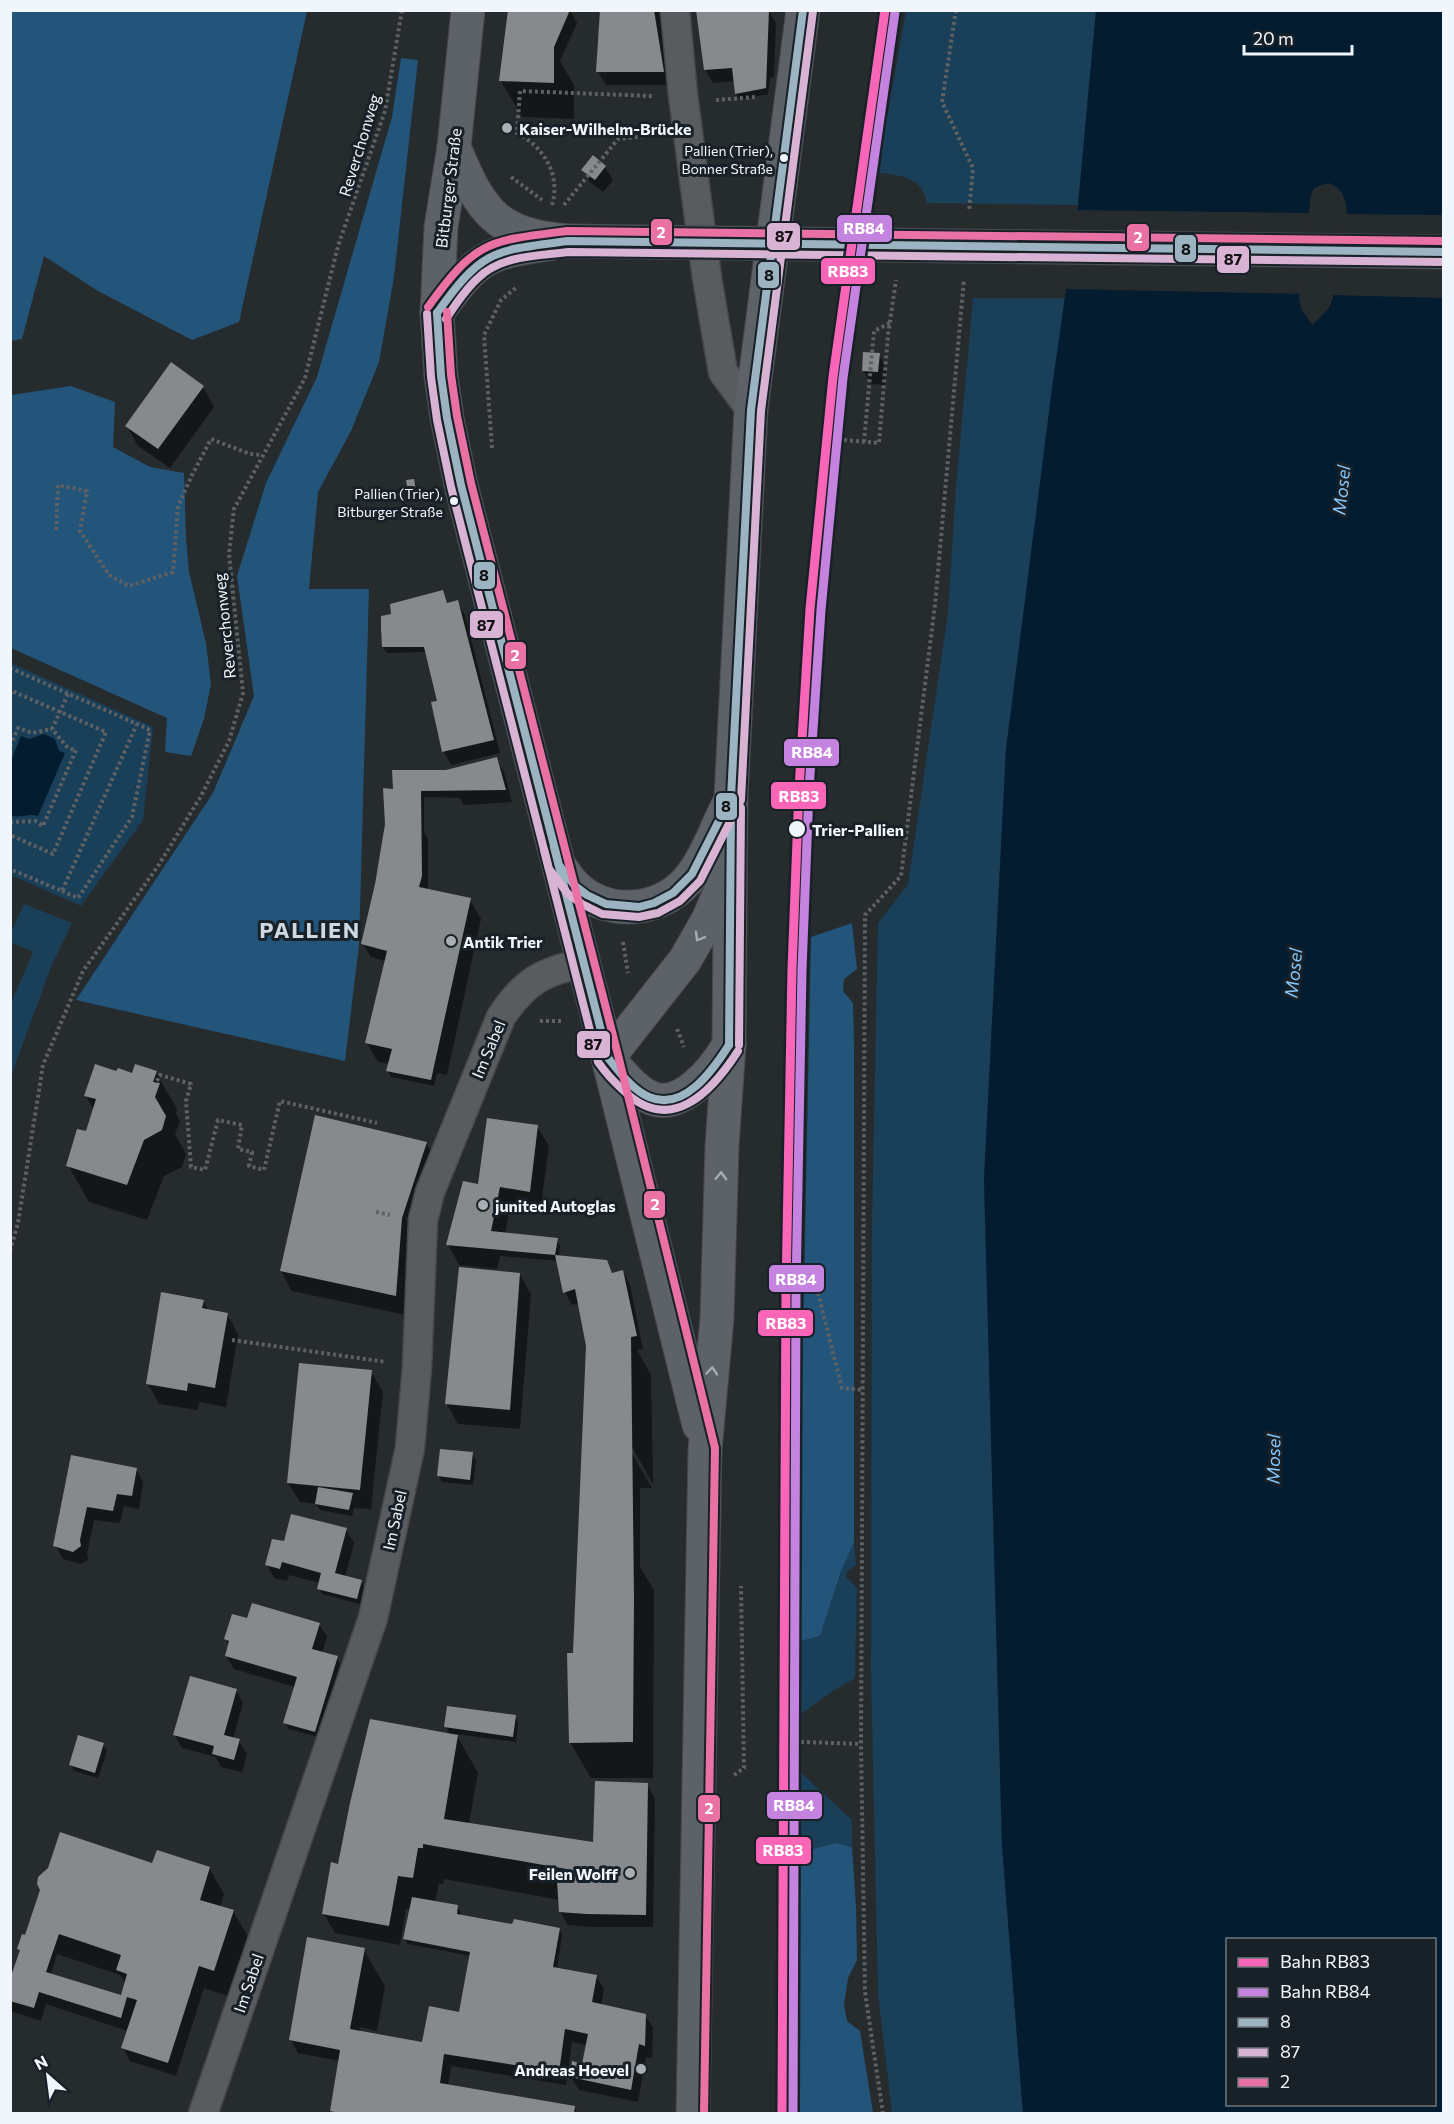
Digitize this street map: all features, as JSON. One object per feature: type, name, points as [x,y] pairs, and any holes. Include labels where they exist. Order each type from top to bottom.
[{"type":"main road","name":"Bitburger Straße","points":[[468,10],[454,147],[441,227],[437,313],[441,376],[447,418],[461,485],[609,1058],[705,1450]]},
{"type":"main road","points":[[693,2114],[705,1450],[717,1318],[722,1146],[729,1045],[731,797],[751,410],[803,10]]},
{"type":"main road","points":[[454,147],[484,206],[497,219],[525,235],[568,241],[1443,252]]},
{"type":"main road","points":[[437,313],[464,278],[485,258],[515,249],[568,241]]},
{"type":"main road","points":[[559,865],[575,886],[606,904],[646,906],[666,899],[687,881],[698,866],[731,797]]},
{"type":"main road","points":[[729,863],[723,887],[686,960],[609,1058],[637,1088],[650,1097],[662,1100],[674,1099],[690,1089],[713,1069],[729,1045]]},
{"type":"street","points":[[675,10],[683,95],[707,278],[723,372],[751,410]]},
{"type":"street","name":"Im Sabel","points":[[203,2114],[373,1618],[410,1448],[417,1367],[423,1220],[430,1192],[501,1017],[518,993],[541,976],[565,966],[584,963]]},
{"type":"path","name":"Reverchonweg","points":[[10,1251],[18,1223],[43,1065],[83,971],[158,866],[201,796],[229,741],[243,693],[230,554],[234,509],[304,378],[338,246],[385,111],[402,10]]},
{"type":"path","points":[[956,10],[942,102],[972,168],[969,214]]},
{"type":"path","points":[[511,177],[552,207],[556,193],[554,175],[545,158],[533,144],[517,134],[520,91],[652,96]]},
{"type":"path","points":[[683,95],[704,101],[793,94]]},
{"type":"path","points":[[569,199],[618,139],[688,131]]},
{"type":"path","points":[[883,2114],[865,1992],[861,1744],[865,915],[901,876],[935,605],[964,273]]},
{"type":"path","points":[[844,440],[879,443],[888,335],[896,276]]},
{"type":"path","points":[[492,456],[484,335],[501,300]]},
{"type":"path","points":[[864,442],[873,331],[890,323]]},
{"type":"path","points":[[56,530],[58,485],[87,491],[80,531],[109,575],[129,586],[173,572],[178,506],[211,439],[250,454],[262,455]]},
{"type":"path","points":[[10,668],[150,730],[132,817],[78,898],[10,868]]},
{"type":"path","points":[[10,695],[12,691],[106,732],[53,854],[10,835]]},
{"type":"path","points":[[52,729],[69,694]]},
{"type":"path","points":[[62,891],[137,724]]},
{"type":"path","points":[[10,746],[18,728],[32,733],[52,729]]},
{"type":"path","points":[[10,822],[36,821],[43,826],[76,750],[68,748],[52,729]]},
{"type":"path","points":[[619,906],[632,1002],[655,997],[669,1016],[683,1041],[690,1089]]},
{"type":"path","points":[[157,1081],[160,1075],[191,1084],[186,1101],[191,1167],[205,1170],[219,1120],[242,1125],[238,1149],[252,1152],[249,1166],[264,1170],[280,1101],[377,1123]]},
{"type":"path","points":[[803,1288],[816,1289],[842,1388],[863,1390]]},
{"type":"path","points":[[232,1340],[417,1367]]},
{"type":"path","points":[[743,1741],[744,1768]]},
{"type":"path","points":[[801,1742],[861,1744]]},
{"type":"shaded area","points":[[11,10],[307,11],[239,322],[192,340],[98,291],[44,256],[22,339],[11,341]]},
{"type":"shaded area","points":[[906,11],[1096,11],[1078,205],[927,203],[920,187],[915,182],[877,172]]},
{"type":"shaded area","points":[[401,58],[418,60],[394,277],[379,362],[351,431],[318,492],[309,589],[369,589],[359,945],[345,1061],[76,1000],[213,793],[254,696],[237,576],[266,483],[317,377],[392,117]]},
{"type":"shaded area","points":[[973,298],[1065,298],[1006,749],[984,1179],[1002,1845],[1023,2113],[892,2113],[878,1994],[871,1673],[872,1221],[878,923],[908,884],[948,613],[956,486]]},
{"type":"shaded area","points":[[71,386],[115,402],[113,447],[150,467],[184,473],[189,572],[206,643],[211,684],[204,719],[191,756],[165,752],[167,718],[11,648],[11,395]]},
{"type":"shaded area","points":[[11,663],[153,727],[143,820],[81,906],[11,875]]},
{"type":"shaded area","points":[[24,904],[72,923],[51,967],[11,1076],[11,1003],[33,952],[11,942],[11,932]]},
{"type":"shaded area","points":[[852,923],[857,969],[844,979],[843,991],[853,1003],[854,1045],[854,1542],[840,1574],[820,1636],[797,1642],[811,937]]},
{"type":"shaded area","points":[[854,1542],[856,1565],[847,1571],[846,1577],[857,1588],[855,1678],[797,1717],[797,1642],[820,1636],[840,1574]]},
{"type":"shaded area","points":[[797,1769],[852,1820],[852,1847],[836,1843],[797,1853]]},
{"type":"shaded area","points":[[836,1843],[852,1847],[857,1960],[848,1978],[844,2005],[847,2021],[860,2031],[873,2113],[800,2113],[797,1853]]},
{"type":"water","name":"Mosel","points":[[1096,11],[1443,11],[1443,2113],[1023,2114],[1002,1845],[984,1179],[1006,749],[1078,205]],"holes":[[[1328,183],[1343,195],[1347,216],[1337,281],[1331,303],[1313,325],[1302,308],[1299,288],[1311,195],[1314,188]]]},
{"type":"water","points":[[44,734],[55,739],[59,751],[65,753],[38,816],[11,816],[11,760],[21,736],[29,739]]},
{"type":"pier","points":[[1074,210],[1310,213],[1302,294],[1063,289]]},
{"type":"pier","points":[[1344,214],[1443,215],[1443,298],[1331,295]]},
{"type":"building","points":[[508,10],[570,10],[554,47],[554,83],[499,81]]},
{"type":"building","points":[[600,10],[654,10],[664,72],[596,72]]},
{"type":"building","points":[[696,10],[769,10],[766,88],[735,94],[732,68],[704,70]]},
{"type":"building","points":[[593,155],[606,166],[595,180],[581,170]]},
{"type":"building","points":[[863,352],[880,353],[878,372],[862,371]]},
{"type":"building","points":[[171,362],[204,386],[158,449],[125,426]]},
{"type":"building","points":[[414,479],[417,495],[409,497],[406,480]]},
{"type":"building","points":[[443,590],[447,603],[458,600],[494,740],[442,752],[431,702],[437,701],[424,647],[382,647],[381,616],[391,614],[390,604]]},
{"type":"building","points":[[497,757],[506,790],[421,791],[422,876],[419,887],[471,898],[431,1080],[386,1071],[392,1049],[365,1043],[387,951],[361,944],[375,884],[385,824],[383,788],[393,789],[392,770],[446,770]]},
{"type":"building","points":[[95,1064],[116,1071],[118,1068],[132,1073],[135,1064],[157,1071],[153,1082],[160,1083],[155,1097],[166,1116],[162,1130],[144,1140],[127,1185],[66,1166],[77,1129],[86,1131],[96,1099],[84,1096]]},
{"type":"building","points":[[315,1115],[427,1142],[402,1218],[396,1296],[280,1271]]},
{"type":"building","points":[[487,1118],[538,1125],[530,1192],[500,1187],[491,1231],[558,1238],[555,1255],[446,1245],[463,1181],[478,1184]]},
{"type":"building","points":[[555,1255],[607,1260],[612,1273],[623,1270],[637,1336],[631,1337],[633,1742],[569,1743],[567,1653],[573,1653],[586,1346],[575,1289],[563,1293]]},
{"type":"building","points":[[459,1267],[520,1273],[510,1410],[445,1404]]},
{"type":"building","points":[[161,1292],[204,1300],[202,1308],[228,1313],[215,1388],[188,1383],[187,1391],[146,1384]]},
{"type":"building","points":[[299,1363],[372,1370],[360,1490],[287,1483]]},
{"type":"building","points":[[440,1449],[473,1452],[470,1480],[437,1476]]},
{"type":"building","points":[[71,1455],[137,1468],[132,1496],[117,1494],[113,1511],[87,1507],[80,1540],[81,1546],[73,1552],[53,1546]]},
{"type":"building","points":[[318,1487],[353,1493],[349,1510],[315,1504]]},
{"type":"building","points":[[291,1514],[347,1528],[335,1573],[362,1580],[357,1599],[317,1589],[321,1573],[282,1562],[280,1569],[265,1565],[272,1539],[284,1541]]},
{"type":"building","points":[[252,1603],[320,1623],[312,1649],[338,1656],[315,1732],[283,1723],[297,1677],[225,1656],[229,1641],[224,1639],[232,1614],[247,1618]]},
{"type":"building","points":[[190,1676],[237,1689],[224,1735],[240,1739],[234,1760],[212,1754],[214,1746],[173,1735]]},
{"type":"building","points":[[447,1706],[516,1715],[513,1737],[444,1727]]},
{"type":"building","points":[[370,1719],[458,1735],[444,1819],[593,1842],[595,1781],[648,1783],[646,1915],[559,1912],[557,1881],[572,1878],[572,1870],[423,1844],[423,1848],[418,1848],[413,1878],[398,1876],[389,1926],[322,1914],[331,1862],[338,1864]]},
{"type":"building","points":[[78,1735],[104,1743],[95,1773],[69,1765]]},
{"type":"building","points":[[60,1832],[152,1863],[157,1850],[210,1867],[200,1900],[234,1910],[214,1971],[199,1966],[168,2063],[121,2048],[137,2000],[127,1997],[121,2018],[39,1992],[34,2008],[10,2001],[10,1979],[20,1950],[17,1949],[22,1934],[25,1935],[40,1890],[37,1884],[38,1877],[48,1868]],"holes":[[[59,1934],[121,1955],[116,1970],[127,1974],[121,1995],[46,1972]]]},
{"type":"building","points":[[412,1897],[458,1905],[457,1914],[512,1924],[514,1919],[560,1928],[553,1967],[597,1975],[592,2002],[646,2014],[645,2046],[639,2044],[631,2090],[570,2077],[572,2061],[582,2064],[588,2034],[565,2029],[559,2072],[444,2054],[440,2083],[575,2106],[574,2114],[343,2114],[330,2111],[340,2050],[289,2040],[307,1937],[365,1948],[350,2029],[422,2042],[429,2006],[459,2012],[470,1952],[403,1939]]},
{"type":"rail line","name":"RB83","points":[[782,2114],[786,1290],[792,969],[799,789],[810,609],[833,377],[885,10]]},
{"type":"rail line","name":"RB84","points":[[793,2114],[796,1290],[802,970],[809,790],[821,610],[843,378],[895,12]]},
{"type":"transit line","name":"8","points":[[437,313],[441,376],[461,485],[559,865],[575,886],[606,904],[639,907],[654,903],[673,893],[692,874],[731,797],[751,410],[803,10]]},
{"type":"transit line","name":"87","points":[[427,314],[431,377],[451,487],[549,869],[568,894],[602,914],[639,917],[658,913],[680,901],[700,881],[741,800],[761,411],[813,11]]},
{"type":"transit line","name":"2","points":[[428,307],[459,268],[472,256],[486,248],[519,238],[567,231],[1444,241]]},
{"type":"transit line","name":"8","points":[[437,313],[466,276],[491,257],[522,247],[568,241],[1444,252]]},
{"type":"transit line","name":"87","points":[[446,319],[473,283],[497,265],[520,258],[569,252],[1444,262]]},
{"type":"transit line","name":"2","points":[[447,312],[451,375],[471,483],[618,1055],[715,1448],[704,2114]]},
{"type":"transit line","name":"8","points":[[729,1045],[731,808]]},
{"type":"transit line","name":"87","points":[[739,1045],[741,808]]},
{"type":"transit line","name":"8","points":[[554,847],[608,1058],[621,1074],[637,1090],[649,1097],[662,1100],[674,1099],[696,1086],[715,1066],[729,1045]]},
{"type":"transit line","name":"87","points":[[544,850],[598,1062],[613,1080],[640,1103],[657,1109],[673,1109],[688,1104],[702,1094],[727,1067],[738,1051]]},
{"type":"place","name":"Kaiser-Wilhelm-Brücke","points":[[507,128]]},
{"type":"place","name":"Pallien (Trier), Bonner Straße","points":[[784,158]]},
{"type":"place","name":"Pallien (Trier), Bitburger Straße","points":[[454,501]]},
{"type":"place","name":"Trier-Pallien","points":[[797,829]]},
{"type":"place","name":"Antik Trier","points":[[451,941]]},
{"type":"place","name":"junited Autoglas","points":[[483,1205]]},
{"type":"place","name":"Feilen Wolff","points":[[630,1873]]},
{"type":"place","name":"Andreas Hoevel","points":[[641,2069]]},
{"type":"district","name":"PALLIEN","points":[[310,929]]}]
